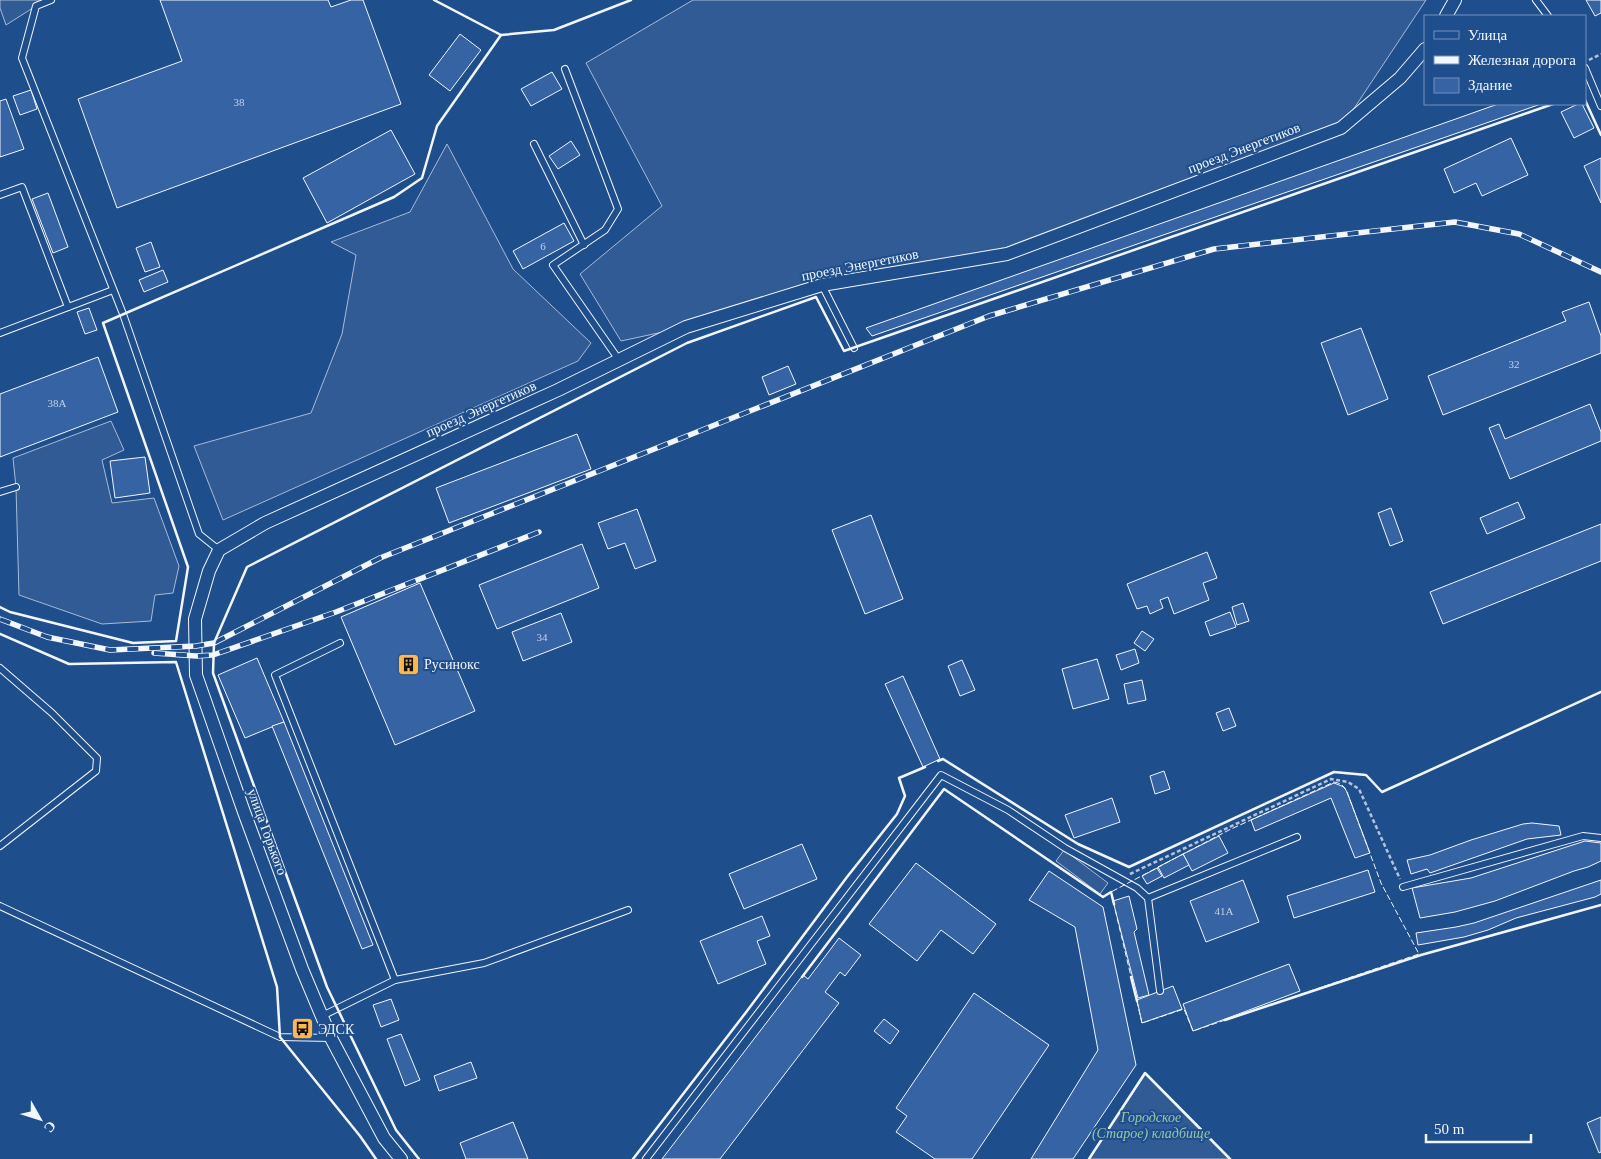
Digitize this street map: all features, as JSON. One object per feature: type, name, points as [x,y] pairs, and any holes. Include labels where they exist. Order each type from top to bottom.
[{"type":"street","points":[[1447,15],[1455,0]]},
{"type":"street","name":"проезд Энергетиков","points":[[219,550],[265,523],[558,390],[686,327],[822,285],[1007,254],[1341,128],[1400,78],[1424,50]]},
{"type":"street","name":"улица Горького","points":[[219,550],[209,571],[195,619],[196,675],[302,969],[331,1038],[384,1138],[401,1159]]},
{"type":"lane","points":[[51,0],[36,6],[22,58],[113,290],[199,534],[219,550]]},
{"type":"lane","points":[[1536,0],[1547,15]]},
{"type":"lane","points":[[565,69],[618,209],[606,230],[553,265],[619,360]]},
{"type":"lane","points":[[1586,70],[1601,104]]},
{"type":"lane","points":[[534,144],[584,245]]},
{"type":"lane","points":[[0,195],[22,187],[68,307]]},
{"type":"lane","points":[[822,285],[854,348]]},
{"type":"lane","points":[[0,332],[113,290]]},
{"type":"lane","points":[[0,492],[16,487]]},
{"type":"lane","points":[[340,643],[275,675],[396,980]]},
{"type":"lane","points":[[0,668],[52,713],[97,758],[96,771],[0,846]]},
{"type":"lane","points":[[646,1159],[941,775],[1008,810],[1065,848],[1136,888],[1148,898],[1160,991]]},
{"type":"lane","points":[[1403,887],[1583,836],[1601,838]]},
{"type":"lane","points":[[1148,898],[1297,837]]},
{"type":"lane","points":[[0,906],[280,1037],[331,1038]]},
{"type":"lane","points":[[322,1016],[396,980],[484,963],[628,910]]},
{"type":"path","points":[[1586,62],[1601,54]]},
{"type":"path","points":[[1120,879],[1331,779],[1348,782],[1359,789],[1403,887]]},
{"type":"shaded area","points":[[0,0],[51,0],[36,6],[6,25],[0,8]]},
{"type":"shaded area","points":[[693,0],[1426,0],[1341,128],[1007,254],[822,285],[686,327],[621,341],[580,274],[662,206],[586,63]]},
{"type":"shaded area","points":[[447,144],[513,269],[591,343],[578,361],[223,520],[194,446],[311,413],[342,334],[356,255],[331,242],[410,212]]},
{"type":"shaded area","points":[[111,421],[124,450],[102,460],[112,503],[154,498],[179,566],[173,593],[155,595],[151,621],[102,624],[19,595],[16,487],[13,458]]},
{"type":"shaded area","points":[[1064,850],[1108,883],[1100,894],[1056,861]]},
{"type":"shaded area","name":"Городское (Старое) кладбище","points":[[1146,1073],[1231,1159],[1089,1159]]},
{"type":"building","points":[[160,0],[328,0],[331,7],[351,0],[363,0],[401,104],[117,208],[78,99],[182,61]]},
{"type":"building","points":[[1586,0],[1601,0],[1601,13],[1595,16]]},
{"type":"building","points":[[460,34],[481,50],[450,91],[429,75]]},
{"type":"building","points":[[552,72],[562,89],[531,106],[521,89]]},
{"type":"building","points":[[31,90],[37,109],[20,115],[13,96]]},
{"type":"building","points":[[6,99],[24,149],[0,157],[0,101]]},
{"type":"building","points":[[1495,105],[1538,105],[872,336],[866,328]]},
{"type":"building","points":[[1576,105],[1582,105],[1594,128],[1574,138],[1561,112]]},
{"type":"building","points":[[391,130],[415,174],[327,223],[303,178]]},
{"type":"building","points":[[1511,138],[1528,175],[1482,196],[1476,183],[1454,193],[1444,169]]},
{"type":"building","points":[[571,141],[580,155],[558,169],[549,156]]},
{"type":"building","points":[[1601,158],[1601,203],[1584,166]]},
{"type":"building","points":[[48,193],[68,247],[53,253],[32,199]]},
{"type":"building","points":[[564,223],[574,241],[523,269],[513,251]]},
{"type":"building","points":[[151,242],[160,267],[145,272],[136,248]]},
{"type":"building","points":[[163,270],[168,282],[144,292],[139,280]]},
{"type":"building","points":[[1589,302],[1601,336],[1601,353],[1443,415],[1428,376],[1566,321],[1562,312]]},
{"type":"building","points":[[89,308],[97,330],[85,334],[77,312]]},
{"type":"building","points":[[1361,328],[1388,399],[1348,415],[1321,343]]},
{"type":"building","points":[[98,357],[118,412],[0,457],[0,394]]},
{"type":"building","points":[[788,366],[796,384],[769,395],[762,377]]},
{"type":"building","points":[[1590,404],[1601,432],[1601,441],[1510,479],[1489,428],[1499,424],[1505,439]]},
{"type":"building","points":[[577,434],[591,469],[449,523],[436,488]]},
{"type":"building","points":[[145,457],[150,493],[115,498],[110,461]]},
{"type":"building","points":[[1518,502],[1525,518],[1487,534],[1480,518]]},
{"type":"building","points":[[1391,508],[1403,541],[1390,546],[1378,513]]},
{"type":"building","points":[[637,509],[656,561],[635,569],[625,543],[608,549],[598,523]]},
{"type":"building","points":[[871,515],[903,599],[865,614],[832,530]]},
{"type":"building","points":[[1601,524],[1601,561],[1443,624],[1430,592]]},
{"type":"building","points":[[582,544],[599,588],[497,629],[479,585]]},
{"type":"building","points":[[1207,552],[1217,578],[1203,583],[1209,600],[1174,614],[1168,597],[1160,600],[1163,608],[1150,614],[1147,606],[1137,609],[1127,584]]},
{"type":"building","name":"Русинокс","points":[[420,583],[475,711],[395,745],[341,617]]},
{"type":"building","points":[[1243,603],[1249,621],[1237,625],[1232,607]]},
{"type":"building","points":[[1230,612],[1236,627],[1210,636],[1205,622]]},
{"type":"building","points":[[561,613],[572,642],[523,661],[512,632]]},
{"type":"building","points":[[1142,631],[1154,639],[1145,651],[1134,643]]},
{"type":"building","points":[[1135,649],[1139,663],[1121,670],[1116,655]]},
{"type":"building","points":[[257,658],[284,722],[245,738],[218,675]]},
{"type":"building","points":[[1097,659],[1109,699],[1073,709],[1062,669]]},
{"type":"building","points":[[962,660],[975,690],[960,696],[948,666]]},
{"type":"building","points":[[903,676],[940,759],[923,767],[885,684]]},
{"type":"building","points":[[1142,680],[1146,700],[1128,704],[1124,684]]},
{"type":"building","points":[[1229,708],[1236,726],[1223,731],[1216,713]]},
{"type":"building","points":[[284,722],[373,945],[362,949],[272,726]]},
{"type":"building","points":[[1164,771],[1170,789],[1155,794],[1150,776]]},
{"type":"building","points":[[1334,783],[1344,787],[1347,792],[1370,853],[1355,858],[1331,798],[1255,831],[1251,820]]},
{"type":"building","points":[[1112,798],[1120,822],[1074,838],[1065,815]]},
{"type":"building","points":[[1532,823],[1559,826],[1561,835],[1527,839],[1430,873],[1427,869],[1411,874],[1407,860],[1430,855],[1471,840]]},
{"type":"building","points":[[1219,836],[1228,853],[1192,871],[1183,854]]},
{"type":"building","points":[[1585,841],[1601,843],[1601,861],[1495,901],[1455,912],[1420,918],[1412,888],[1471,878]]},
{"type":"building","points":[[802,844],[817,879],[744,909],[729,874]]},
{"type":"building","points":[[1183,854],[1189,865],[1164,878],[1158,867]]},
{"type":"building","points":[[916,863],[996,924],[973,954],[941,930],[917,961],[869,924]]},
{"type":"building","points":[[1157,868],[1162,876],[1147,884],[1142,876]]},
{"type":"building","points":[[1368,870],[1375,892],[1294,918],[1287,896]]},
{"type":"building","points":[[1049,871],[1103,907],[1136,1065],[1073,1159],[1031,1159],[1098,1050],[1075,927],[1029,900]]},
{"type":"building","points":[[1243,880],[1259,922],[1206,942],[1190,901]]},
{"type":"building","points":[[1601,880],[1601,894],[1595,897],[1516,918],[1488,930],[1464,937],[1418,945],[1416,933],[1474,923]]},
{"type":"building","points":[[1129,896],[1137,929],[1134,932],[1149,995],[1138,998],[1113,901]]},
{"type":"building","points":[[762,916],[770,936],[757,941],[766,964],[718,984],[700,941]]},
{"type":"building","points":[[839,938],[861,955],[845,976],[840,972],[825,992],[839,1003],[720,1159],[662,1159],[803,975],[808,979]]},
{"type":"building","points":[[1289,964],[1300,991],[1193,1031],[1183,1004]]},
{"type":"building","points":[[1173,986],[1182,1009],[1142,1023],[1137,1000]]},
{"type":"building","points":[[974,993],[1049,1045],[972,1159],[935,1159],[896,1132],[907,1116],[896,1108]]},
{"type":"building","points":[[391,999],[399,1020],[381,1027],[373,1005]]},
{"type":"building","points":[[884,1019],[899,1031],[890,1044],[874,1031]]},
{"type":"building","points":[[401,1034],[420,1080],[405,1086],[387,1039]]},
{"type":"building","points":[[471,1062],[477,1078],[439,1091],[434,1076]]},
{"type":"building","points":[[1601,1117],[1601,1152],[1599,1153],[1587,1123]]},
{"type":"building","points":[[513,1122],[528,1159],[466,1159],[460,1143]]},
{"type":"railway","points":[[0,619],[47,637],[110,650],[196,646],[214,643],[380,558],[989,316],[1214,249],[1455,222],[1519,234],[1601,272]]},
{"type":"railway","points":[[154,653],[196,656],[213,655],[336,612],[539,532]]},
{"type":"fence","points":[[1334,782],[1342,785],[1347,792],[1381,883],[1419,954],[1193,1031],[1184,1009],[1142,1023],[1111,892],[1229,830],[1334,782]]},
{"type":"fence","points":[[1089,1159],[1146,1073],[1231,1159]]},
{"type":"wall","points":[[0,607],[10,612],[133,643],[176,641],[188,567],[103,323],[394,197],[422,178],[437,126],[501,35],[434,0]]},
{"type":"wall","points":[[501,35],[554,30],[631,0]]},
{"type":"wall","points":[[1586,102],[1601,135]]},
{"type":"wall","points":[[419,1159],[396,1130],[327,987],[213,673],[214,643],[247,567],[687,343],[816,297],[844,351],[1550,105]]},
{"type":"wall","points":[[0,634],[69,664],[176,662],[277,987],[280,1037],[360,1136],[376,1159]]},
{"type":"wall","points":[[938,761],[943,759],[1078,844],[1129,867],[1334,772],[1366,775],[1382,792],[1601,692]]},
{"type":"wall","points":[[633,1159],[897,814],[905,796],[899,778],[925,767]]},
{"type":"wall","points":[[802,977],[944,789],[1103,897],[1111,892],[1114,904]]},
{"type":"wall","points":[[1225,1020],[1421,955],[1601,905]]},
{"type":"wall","points":[[1131,977],[1137,1001]]},
{"type":"wall","points":[[1089,1159],[1145,1073],[1230,1159]]},
{"type":"place","name":"Русинокс","points":[[408,664]]},
{"type":"place","name":"ЭДСК","points":[[302,1029]]}]
